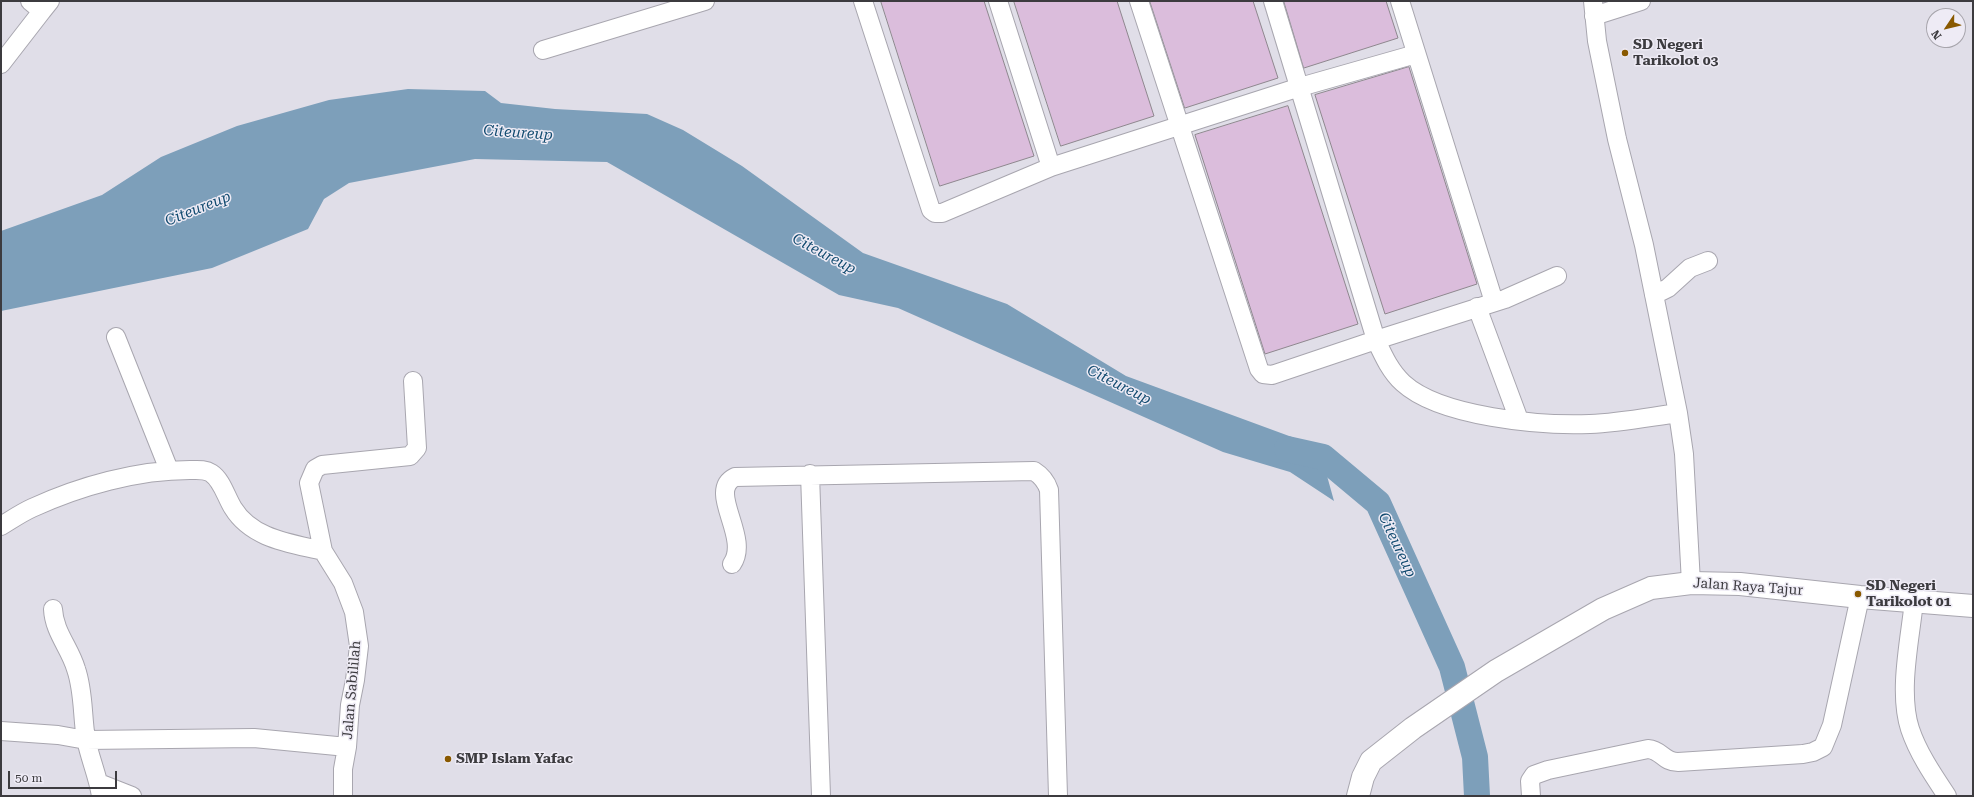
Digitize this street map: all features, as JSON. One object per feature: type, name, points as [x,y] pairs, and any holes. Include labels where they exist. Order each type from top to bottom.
[{"type":"main road","name":"Jalan Raya Tajur","points":[[1358,796],[1363,777],[1371,761],[1413,728],[1496,672],[1604,609],[1651,588],[1691,582],[1740,584],[1860,597],[1973,606]]},
{"type":"street","points":[[543,50],[705,1]]},
{"type":"street","points":[[863,1],[931,210],[935,213],[942,213],[1051,167],[1300,87],[1416,54]]},
{"type":"street","points":[[998,1],[1051,167]]},
{"type":"street","points":[[1139,1],[1259,369],[1263,374],[1272,375],[1485,304],[1557,276]]},
{"type":"street","points":[[1273,1],[1376,340],[1390,368],[1402,383],[1432,402],[1455,409],[1519,420],[1558,424],[1591,424],[1678,413]]},
{"type":"street","points":[[1400,1],[1519,420]]},
{"type":"street","points":[[1641,1],[1594,8],[1617,139],[1644,245],[1678,413],[1684,454],[1691,582]]},
{"type":"street","points":[[1,64],[40,4]]},
{"type":"street","points":[[1654,295],[1668,288],[1690,268],[1708,261]]},
{"type":"street","points":[[116,337],[170,470]]},
{"type":"street","name":"Jalan Sabililah","points":[[343,796],[343,769],[347,747],[350,705],[359,646],[354,612],[343,584],[323,551],[309,483],[315,469],[322,465],[410,456],[414,454],[417,448],[413,381]]},
{"type":"street","points":[[1,526],[31,508],[76,490],[112,481],[170,470],[205,470],[211,473],[220,483],[237,515],[254,530],[277,539],[323,551]]},
{"type":"street","points":[[732,564],[737,557],[738,550],[736,532],[730,520],[724,494],[725,486],[729,480],[735,477],[810,474],[1034,471],[1047,483],[1049,490],[1058,796]]},
{"type":"street","points":[[810,474],[821,796]]},
{"type":"street","points":[[1532,796],[1530,781],[1534,775],[1548,770],[1648,749],[1658,752],[1666,760],[1678,762],[1808,753],[1823,747],[1832,725],[1860,597]]},
{"type":"street","points":[[1914,601],[1905,704],[1910,729],[1923,759],[1947,796]]},
{"type":"street","points":[[53,609],[53,621],[76,667],[80,680],[86,740],[100,789],[132,796]]},
{"type":"street","points":[[1,730],[58,735],[86,740],[254,738],[347,747]]},
{"type":"water","points":[[408,89],[485,91],[501,103],[555,109],[647,114],[683,130],[742,166],[863,253],[1007,304],[1126,376],[1319,447],[1334,501],[1290,472],[1223,452],[898,308],[839,295],[607,162],[475,159],[349,183],[324,199],[308,229],[212,268],[1,311],[1,231],[102,195],[161,157],[237,126],[329,100]]},
{"type":"building","points":[[881,1],[984,1],[1034,156],[940,186]]},
{"type":"building","points":[[1014,1],[1117,1],[1154,116],[1061,146]]},
{"type":"building","points":[[1150,1],[1253,1],[1278,78],[1185,108]]},
{"type":"building","points":[[1284,1],[1386,1],[1398,38],[1304,68]]},
{"type":"building","points":[[1409,67],[1477,284],[1385,314],[1315,95]]},
{"type":"building","points":[[1288,106],[1358,324],[1265,354],[1195,135]]},
{"type":"waterway","name":"Citeureup","points":[[1287,449],[1323,457],[1378,503],[1452,667],[1475,757],[1477,796]]},
{"type":"place","name":"SD Negeri Tarikolot 03","points":[[1625,53]]},
{"type":"place","name":"SD Negeri Tarikolot 01","points":[[1858,594]]},
{"type":"place","name":"SMP Islam Yafac","points":[[448,759]]}]
